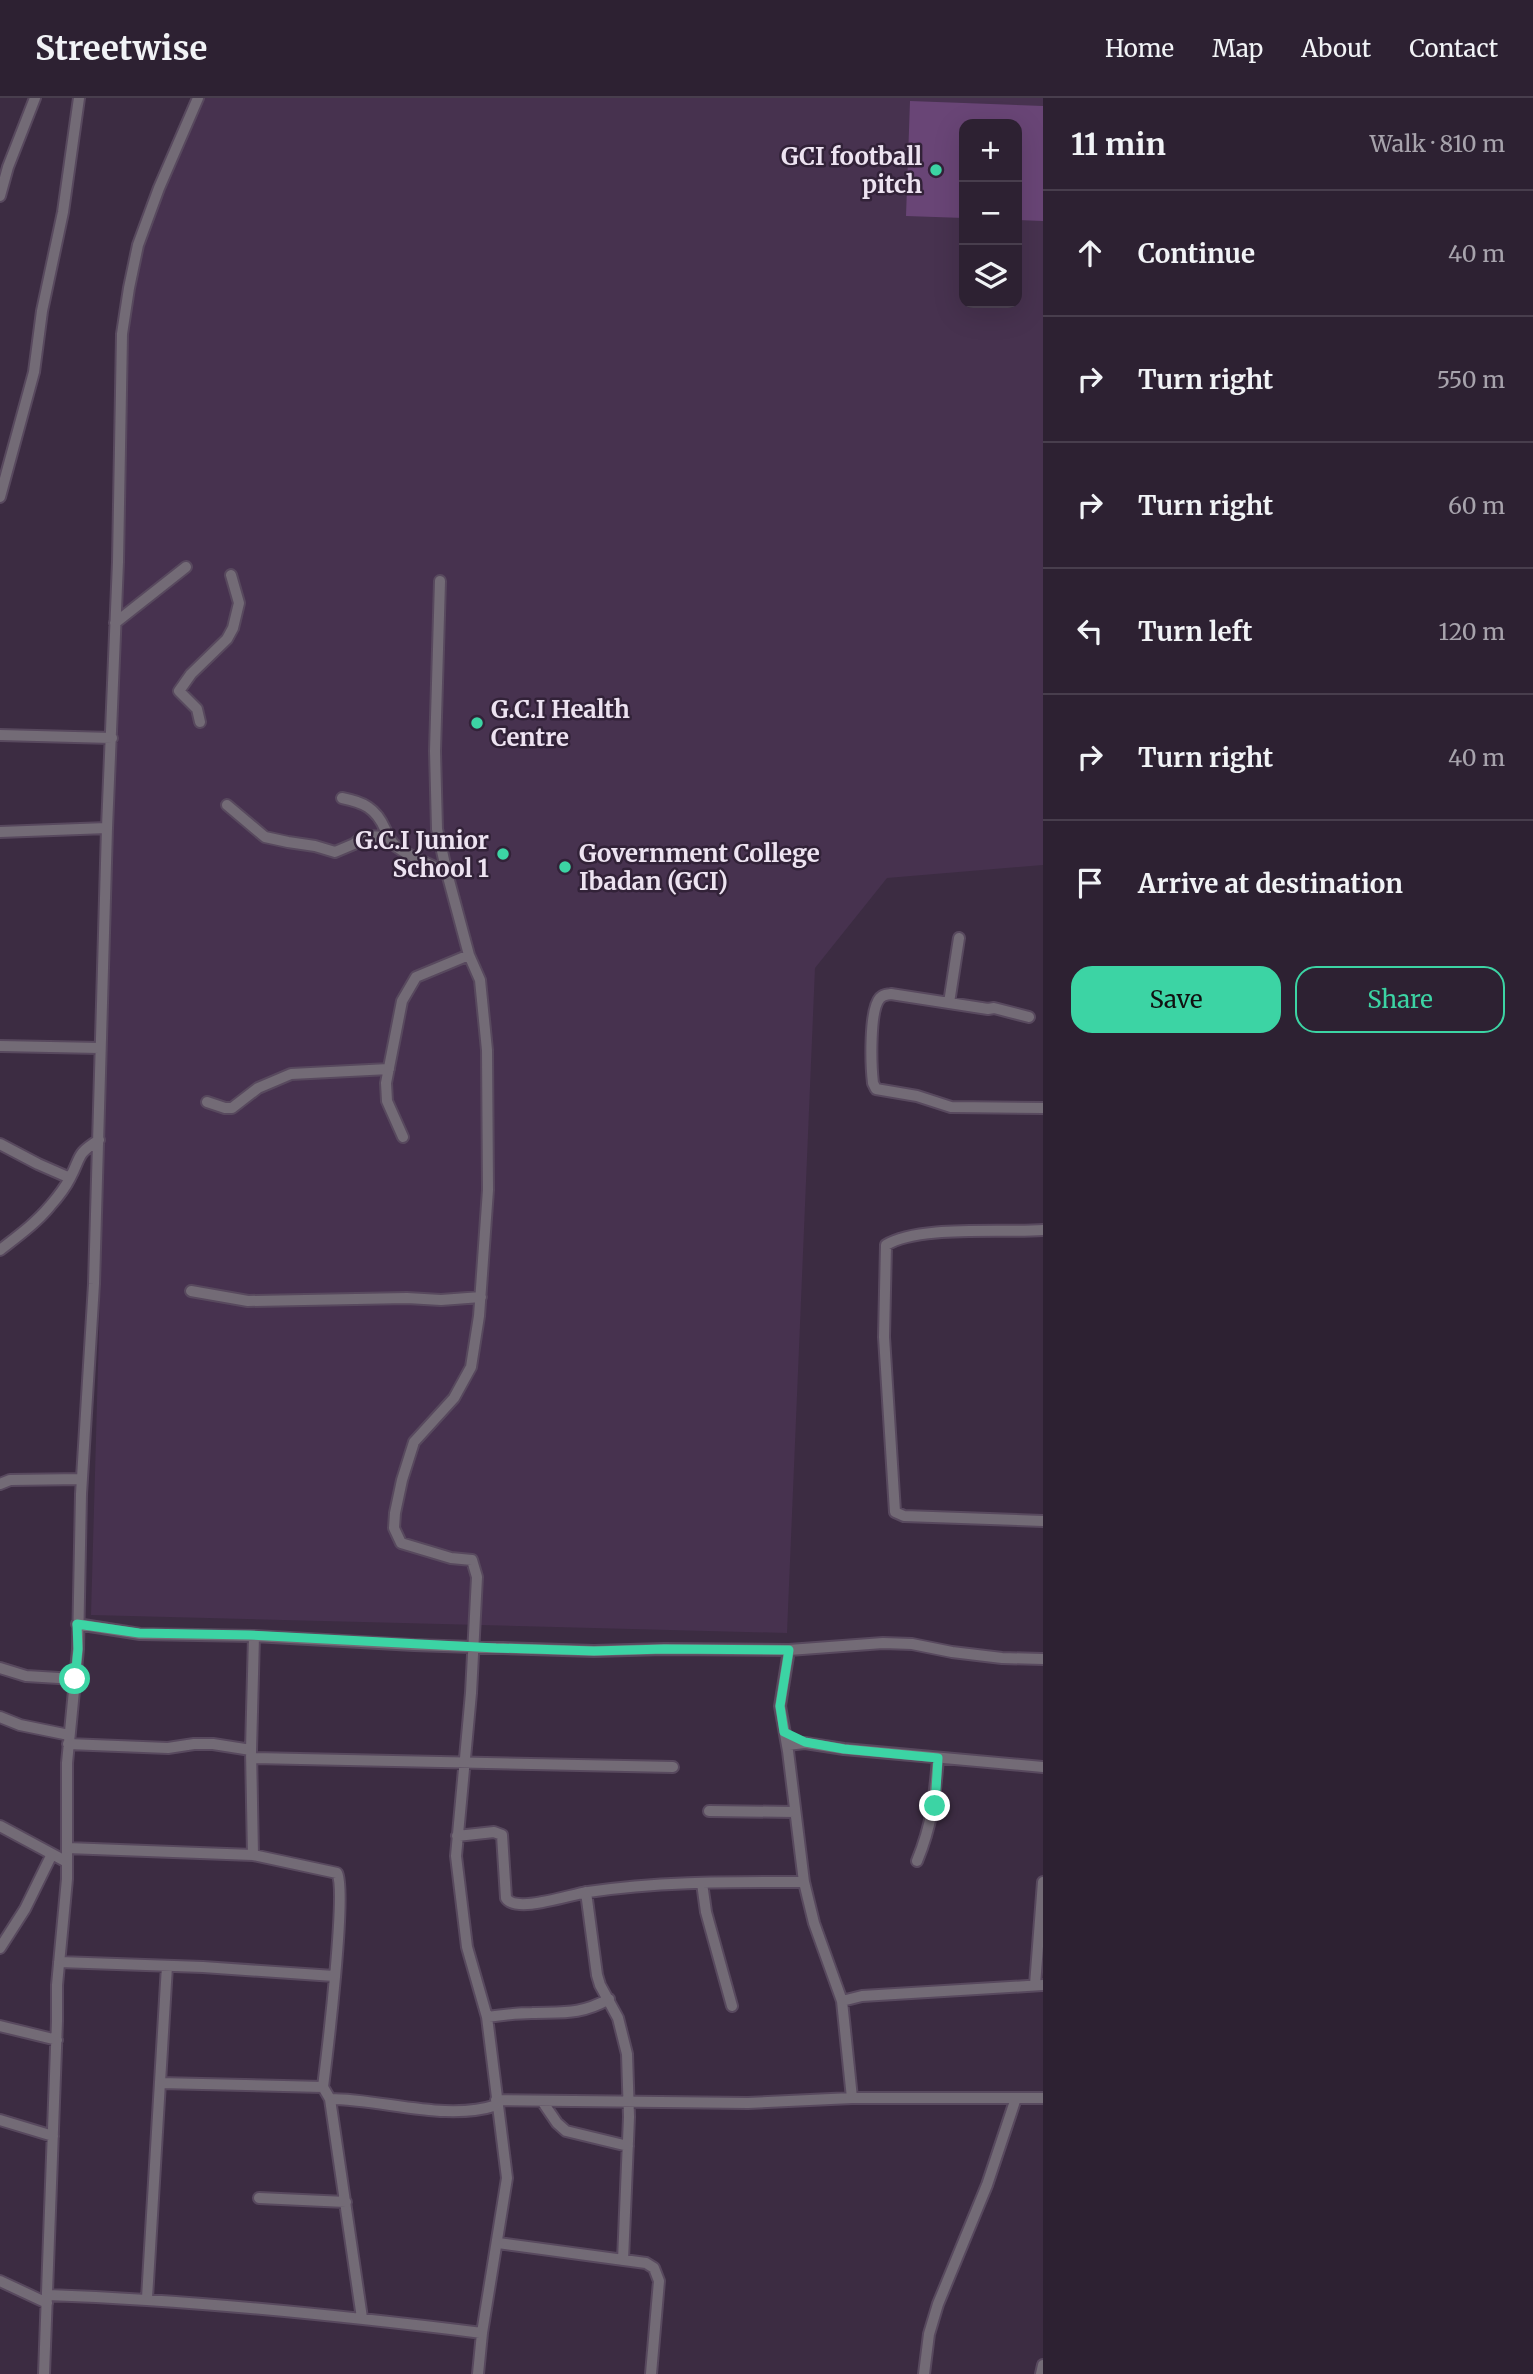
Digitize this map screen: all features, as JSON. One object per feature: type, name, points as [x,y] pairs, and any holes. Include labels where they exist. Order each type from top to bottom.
[{"type":"street","points":[[0,196],[8,167],[35,98]]},
{"type":"street","points":[[0,497],[34,372],[42,311],[63,212],[79,98]]},
{"type":"street","points":[[44,2374],[57,1985],[67,1862],[68,1739],[78,1649],[82,1479],[91,1347],[99,1140],[107,828],[118,562],[122,334],[138,245],[198,98]]},
{"type":"street","points":[[115,623],[186,566]]},
{"type":"street","points":[[200,722],[197,709],[179,691],[191,674],[228,639],[233,628],[239,603],[231,575]]},
{"type":"street","points":[[440,581],[435,751],[437,829],[470,955],[480,979],[486,1050],[488,1189],[481,1297],[471,1367],[454,1398],[414,1442],[402,1480],[394,1528],[401,1543],[451,1558],[471,1560],[477,1577],[466,1763],[456,1856],[467,1947],[486,2017],[507,2178],[478,2374]]},
{"type":"street","points":[[0,735],[112,737]]},
{"type":"street","points":[[342,798],[373,808],[388,837],[397,847],[447,873]]},
{"type":"street","points":[[227,805],[265,837],[335,852],[354,844],[364,836],[388,837]]},
{"type":"street","points":[[0,832],[107,828]]},
{"type":"street","points":[[949,1003],[959,938]]},
{"type":"street","points":[[403,1137],[387,1101],[386,1083],[402,1002],[416,977],[470,955]]},
{"type":"street","points":[[1029,1017],[994,1008],[891,994],[879,999],[872,1035],[871,1068],[876,1089],[917,1096],[951,1107],[1043,1108]]},
{"type":"street","points":[[0,1046],[100,1048]]},
{"type":"street","points":[[206,1102],[232,1108],[258,1088],[291,1074],[389,1069]]},
{"type":"street","points":[[0,1250],[30,1227],[50,1206],[70,1178],[77,1158],[99,1140]]},
{"type":"street","points":[[0,1144],[70,1178]]},
{"type":"street","points":[[1043,1230],[929,1233],[895,1240],[886,1245],[884,1267],[885,1349],[895,1512],[904,1516],[1043,1521]]},
{"type":"street","points":[[191,1291],[248,1301],[407,1298],[441,1300],[481,1297]]},
{"type":"street","points":[[0,1484],[10,1480],[82,1479]]},
{"type":"street","points":[[77,1624],[139,1633],[594,1651],[789,1650],[883,1643],[912,1644],[1002,1658],[1043,1659]]},
{"type":"street","points":[[253,1856],[251,1754],[254,1636]]},
{"type":"street","points":[[789,1650],[780,1706],[804,1882],[814,1923],[842,2001],[852,2098]]},
{"type":"street","points":[[0,1668],[26,1676],[75,1679]]},
{"type":"street","points":[[0,1717],[68,1739],[168,1748],[213,1744],[251,1754],[466,1763],[673,1767]]},
{"type":"street","points":[[784,1732],[805,1742],[844,1749],[1043,1767]]},
{"type":"street","points":[[787,1745],[805,1742]]},
{"type":"street","points":[[917,1861],[928,1835],[935,1806],[938,1758]]},
{"type":"street","points":[[709,1811],[795,1812]]},
{"type":"street","points":[[0,1826],[67,1862]]},
{"type":"street","points":[[457,1836],[494,1832],[502,1835],[506,1898],[512,1904],[524,1906],[586,1892],[655,1883],[804,1882]]},
{"type":"street","points":[[67,1848],[253,1856],[337,1873],[341,1879],[323,2087],[330,2099],[362,2318]]},
{"type":"street","points":[[0,1948],[25,1909],[52,1854]]},
{"type":"street","points":[[842,2001],[862,1996],[1039,1985],[1043,1882]]},
{"type":"street","points":[[702,1883],[706,1912],[732,2006]]},
{"type":"street","points":[[586,1892],[597,1975],[618,2018],[627,2054],[629,2102],[623,2260]]},
{"type":"street","points":[[59,1962],[334,1976]]},
{"type":"street","points":[[147,2298],[167,1966]]},
{"type":"street","points":[[486,2017],[570,2013],[609,1999]]},
{"type":"street","points":[[0,2026],[57,2040]]},
{"type":"street","points":[[160,2083],[323,2087]]},
{"type":"street","points":[[330,2099],[355,2099],[453,2111],[484,2109],[496,2102],[748,2103],[852,2098],[1043,2098]]},
{"type":"street","points":[[924,2374],[929,2334],[938,2304],[987,2185],[1016,2098]]},
{"type":"street","points":[[542,2101],[566,2131],[628,2146]]},
{"type":"street","points":[[0,2120],[53,2136]]},
{"type":"street","points":[[259,2198],[346,2202]]},
{"type":"street","points":[[498,2243],[646,2263],[654,2268],[659,2281],[651,2374]]},
{"type":"street","points":[[0,2281],[47,2299],[147,2298],[362,2318],[482,2333]]},
{"type":"street","points":[[1041,2374],[1043,2365]]},
{"type":"shaded area","name":"Government College Ibadan (GCI)","points":[[203,98],[1043,98],[1043,865],[887,878],[815,968],[787,1633],[91,1615],[128,302],[153,212]]},
{"type":"shaded area","name":"GCI football pitch","points":[[910,101],[1043,106],[1043,221],[1022,220],[1022,119],[959,119],[959,218],[906,216]]},
{"type":"place","name":"GCI football pitch","points":[[936,170]]},
{"type":"place","name":"G.C.I Health Centre","points":[[477,723]]},
{"type":"place","name":"G.C.I Junior School 1","points":[[503,854]]},
{"type":"place","name":"Government College Ibadan (GCI)","points":[[565,867]]},
{"type":"route","points":[[75,1679],[77,1624],[139,1633],[250,1635],[496,1648],[594,1651],[789,1650],[780,1706],[784,1732],[805,1742],[844,1749],[938,1758],[935,1806]]}]
